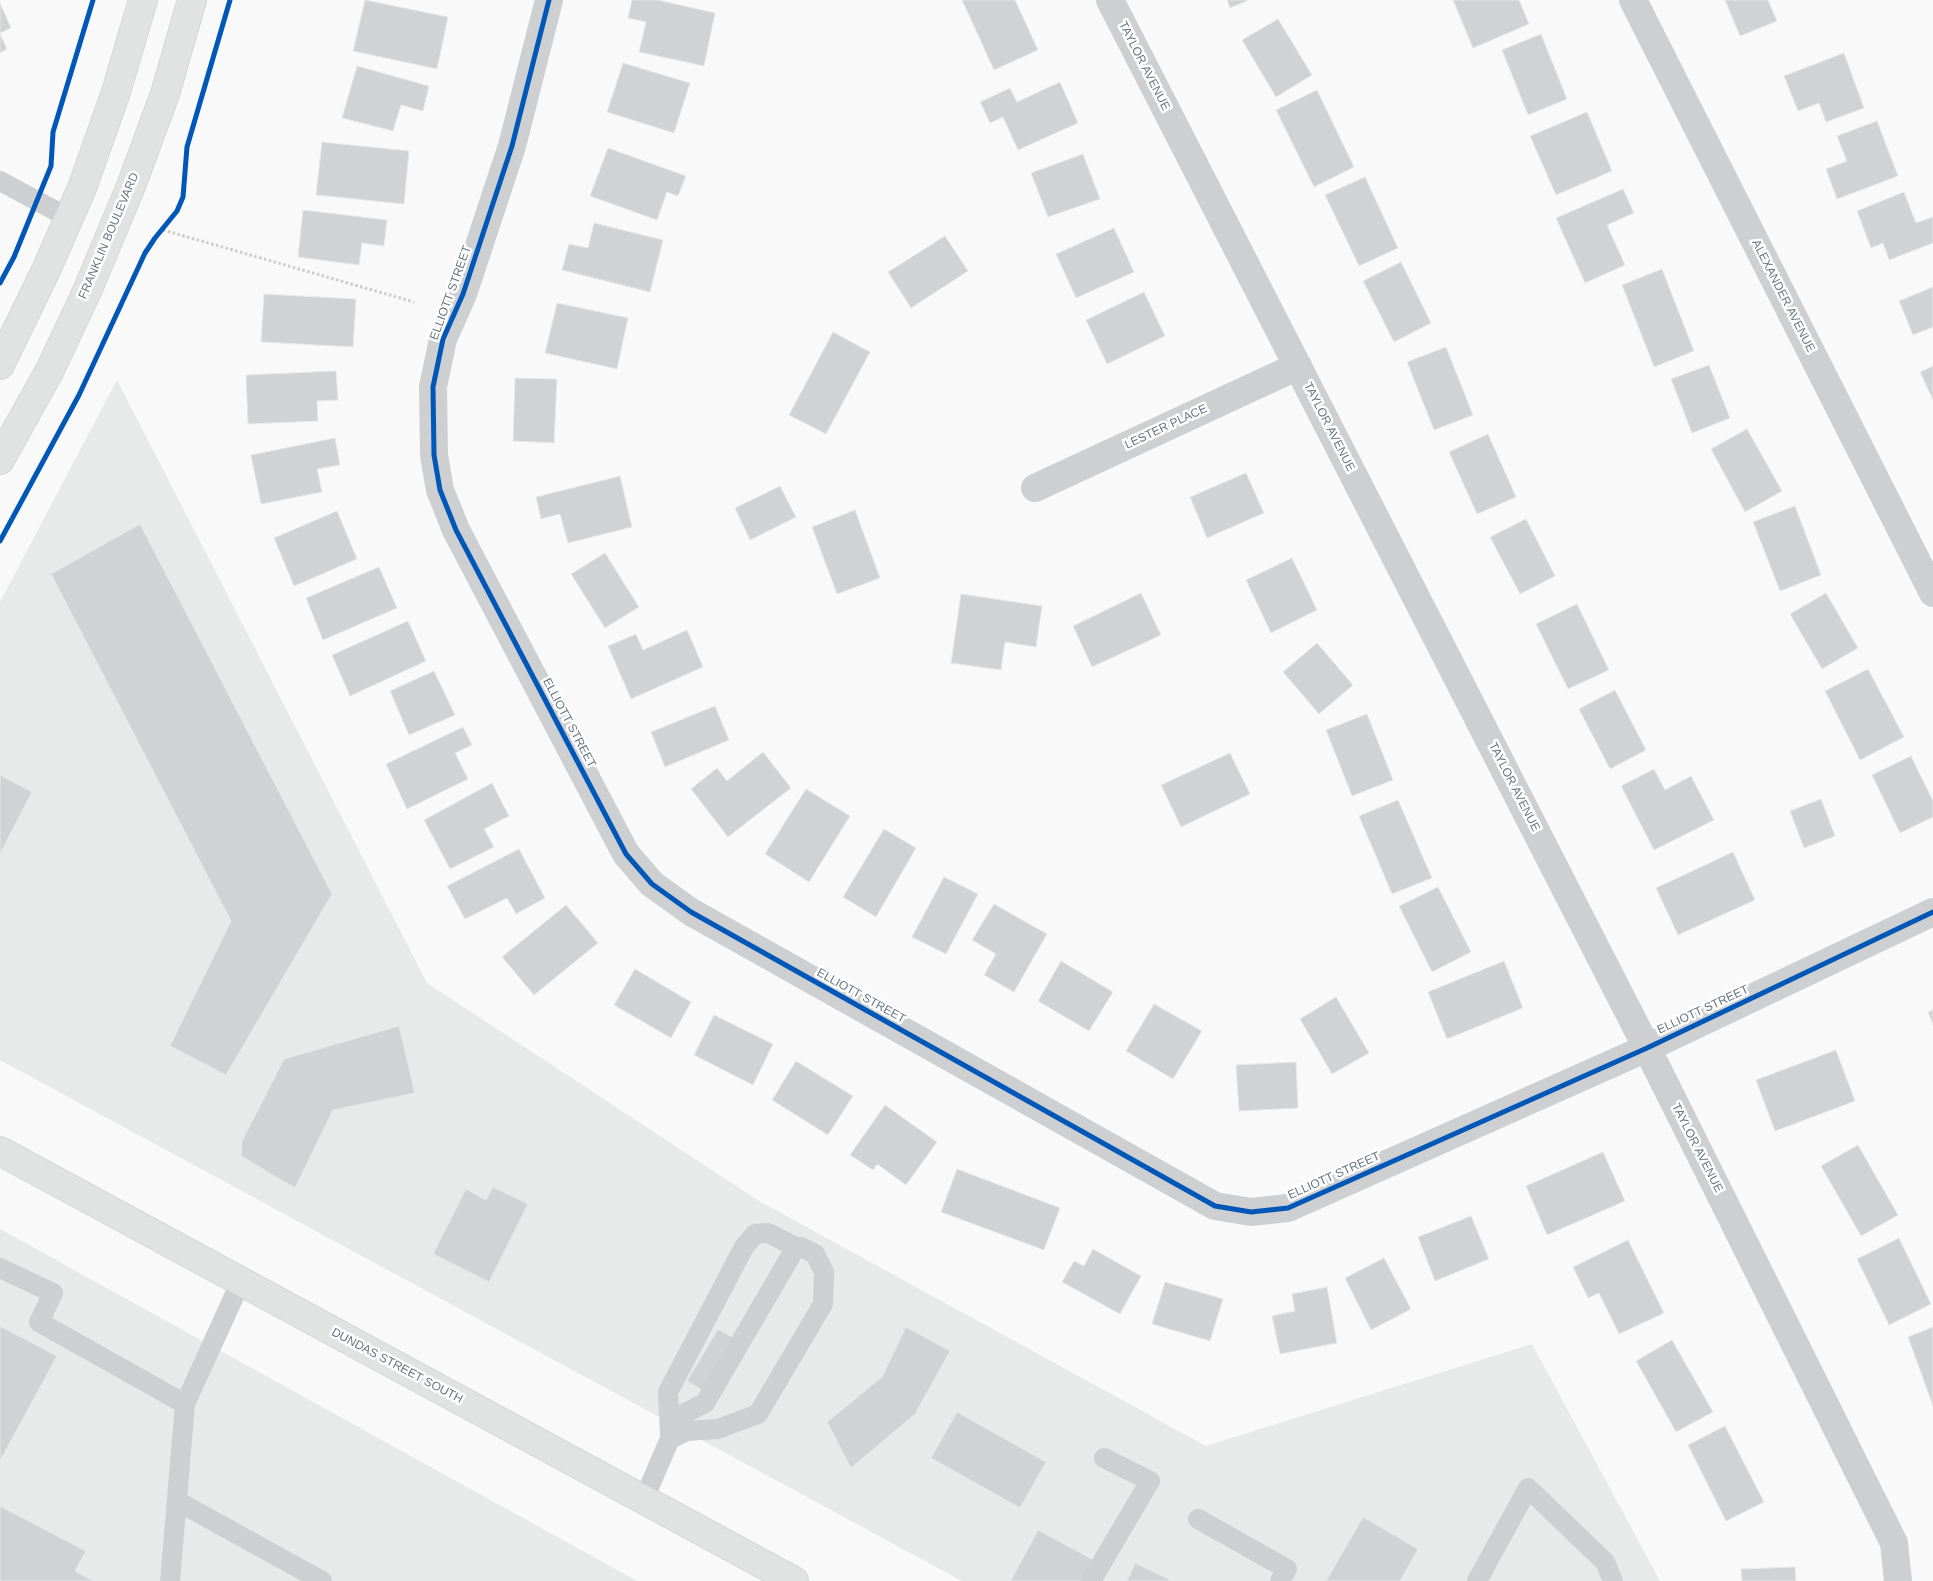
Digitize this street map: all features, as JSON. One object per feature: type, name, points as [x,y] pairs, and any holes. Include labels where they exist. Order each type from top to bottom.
[{"type":"main road","points":[[0,365],[35,294],[82,188],[116,92],[143,0]]},
{"type":"main road","name":"FRANKLIN BOULEVARD","points":[[0,460],[50,370],[88,289],[131,186],[165,94],[192,0]]},
{"type":"main road","name":"DUNDAS STREET SOUTH","points":[[0,1151],[794,1581]]},
{"type":"street","name":"ELLIOTT STREET","points":[[549,0],[512,146],[463,294],[442,339],[433,386],[434,455],[440,490],[456,530],[626,854],[652,884],[700,917],[1215,1206],[1251,1212],[1288,1208],[1647,1048],[1933,912]]},
{"type":"street","name":"TAYLOR AVENUE","points":[[1110,0],[1647,1048],[1894,1543],[1898,1581]]},
{"type":"street","name":"ALEXANDER AVENUE","points":[[1633,0],[1933,593]]},
{"type":"street","name":"LESTER PLACE","points":[[1035,488],[1298,366]]},
{"type":"lane","points":[[0,181],[69,218]]},
{"type":"lane","points":[[768,1233],[796,1248],[801,1247],[815,1254],[824,1272],[824,1304],[758,1414],[718,1429],[687,1431],[670,1439],[668,1392],[744,1247],[755,1234],[768,1233]]},
{"type":"lane","points":[[644,1499],[681,1415],[705,1403],[796,1248]]},
{"type":"lane","points":[[0,1268],[53,1293],[39,1322],[185,1404]]},
{"type":"lane","points":[[170,1581],[185,1404],[240,1280]]},
{"type":"lane","points":[[1091,1581],[1150,1482],[1104,1458]]},
{"type":"lane","points":[[1476,1581],[1528,1488],[1605,1562],[1613,1581]]},
{"type":"lane","points":[[177,1501],[322,1581]]},
{"type":"lane","points":[[1198,1520],[1287,1569],[1280,1581]]},
{"type":"path","points":[[163,230],[414,302]]},
{"type":"shaded area","points":[[117,380],[427,983],[759,1201],[1206,1446],[1532,1344],[1660,1581],[962,1581],[0,1060],[0,602]]},
{"type":"shaded area","points":[[0,1229],[637,1581],[0,1581]]},
{"type":"building","points":[[365,0],[448,17],[437,69],[353,51]]},
{"type":"building","points":[[632,0],[658,0],[715,13],[704,66],[639,52],[646,22],[628,18]]},
{"type":"building","points":[[962,0],[1015,0],[1038,50],[994,70]]},
{"type":"building","points":[[1227,0],[1249,0],[1230,8]]},
{"type":"building","points":[[1453,0],[1519,0],[1529,24],[1473,48]]},
{"type":"building","points":[[1725,0],[1768,0],[1777,21],[1740,36]]},
{"type":"building","points":[[0,3],[11,28],[0,33]]},
{"type":"building","points":[[1278,19],[1312,75],[1276,97],[1242,40]]},
{"type":"building","points":[[0,34],[7,49],[0,53]]},
{"type":"building","points":[[1541,34],[1567,99],[1528,115],[1502,50]]},
{"type":"building","points":[[1844,53],[1864,108],[1826,122],[1819,103],[1798,111],[1784,76]]},
{"type":"building","points":[[623,63],[690,83],[674,133],[607,112]]},
{"type":"building","points":[[357,66],[429,86],[423,111],[401,105],[393,131],[342,118]]},
{"type":"building","points":[[1060,82],[1078,123],[1018,150],[1003,117],[990,123],[980,102],[1010,88],[1017,102]]},
{"type":"building","points":[[1317,90],[1354,167],[1314,187],[1276,110]]},
{"type":"building","points":[[1587,112],[1612,171],[1556,195],[1530,136]]},
{"type":"building","points":[[1877,121],[1898,176],[1837,199],[1826,169],[1847,161],[1837,136]]},
{"type":"building","points":[[322,142],[409,151],[404,204],[316,195]]},
{"type":"building","points":[[608,148],[686,176],[678,196],[667,192],[657,220],[590,196]]},
{"type":"building","points":[[1083,154],[1100,199],[1048,217],[1031,173]]},
{"type":"building","points":[[1365,177],[1398,248],[1359,266],[1325,195]]},
{"type":"building","points":[[1623,189],[1634,213],[1607,225],[1625,265],[1585,283],[1556,218]]},
{"type":"building","points":[[1904,192],[1916,223],[1933,217],[1933,243],[1889,260],[1883,243],[1871,248],[1857,211]]},
{"type":"building","points":[[303,210],[387,220],[384,246],[362,243],[359,265],[298,257]]},
{"type":"building","points":[[594,223],[663,240],[650,292],[562,270],[569,244],[588,248]]},
{"type":"building","points":[[1114,228],[1134,272],[1076,298],[1056,254]]},
{"type":"building","points":[[945,236],[968,271],[911,308],[888,272]]},
{"type":"building","points":[[1401,262],[1431,323],[1394,342],[1363,281]]},
{"type":"building","points":[[1662,269],[1694,351],[1654,367],[1622,285]]},
{"type":"building","points":[[1933,287],[1933,327],[1913,335],[1899,301]]},
{"type":"building","points":[[1144,292],[1165,336],[1107,364],[1086,320]]},
{"type":"building","points":[[264,294],[356,299],[353,347],[261,342]]},
{"type":"building","points":[[557,303],[628,318],[617,369],[545,353]]},
{"type":"building","points":[[833,332],[870,352],[826,434],[789,415]]},
{"type":"building","points":[[1446,347],[1473,415],[1434,430],[1407,362]]},
{"type":"building","points":[[1709,365],[1730,418],[1692,433],[1671,379]]},
{"type":"building","points":[[1933,366],[1933,400],[1920,372]]},
{"type":"building","points":[[336,371],[338,400],[317,401],[318,421],[248,424],[246,375]]},
{"type":"building","points":[[515,378],[557,379],[554,443],[513,441]]},
{"type":"building","points":[[1747,429],[1782,491],[1745,512],[1711,449]]},
{"type":"building","points":[[1488,434],[1516,497],[1477,514],[1449,452]]},
{"type":"building","points":[[335,438],[340,465],[317,469],[322,492],[261,504],[251,455]]},
{"type":"building","points":[[1246,473],[1264,513],[1207,538],[1190,497]]},
{"type":"building","points":[[620,476],[632,527],[568,543],[560,514],[541,519],[536,497]]},
{"type":"building","points":[[780,486],[796,517],[750,540],[735,508]]},
{"type":"building","points":[[1795,506],[1821,575],[1780,591],[1753,522]]},
{"type":"building","points":[[855,510],[880,578],[837,594],[812,527]]},
{"type":"building","points":[[337,511],[357,559],[294,586],[274,538]]},
{"type":"building","points":[[1526,519],[1555,576],[1520,594],[1490,537]]},
{"type":"building","points":[[140,524],[332,894],[226,1075],[170,1046],[231,921],[51,574]]},
{"type":"building","points":[[605,553],[639,607],[605,628],[571,574]]},
{"type":"building","points":[[1292,558],[1317,610],[1271,633],[1246,580]]},
{"type":"building","points":[[379,567],[397,608],[323,640],[306,598]]},
{"type":"building","points":[[1141,593],[1161,635],[1092,667],[1073,626]]},
{"type":"building","points":[[1826,593],[1858,648],[1822,669],[1790,614]]},
{"type":"building","points":[[961,594],[1042,606],[1036,647],[1005,642],[1001,670],[951,663]]},
{"type":"building","points":[[1577,604],[1609,670],[1568,689],[1536,624]]},
{"type":"building","points":[[408,621],[426,661],[350,696],[332,655]]},
{"type":"building","points":[[687,630],[703,667],[631,699],[608,646],[636,634],[643,650]]},
{"type":"building","points":[[1317,643],[1353,685],[1319,714],[1283,672]]},
{"type":"building","points":[[1868,669],[1904,737],[1860,760],[1825,691]]},
{"type":"building","points":[[434,671],[455,715],[409,735],[390,691]]},
{"type":"building","points":[[1615,690],[1646,750],[1610,769],[1579,709]]},
{"type":"building","points":[[715,706],[729,740],[665,767],[651,732]]},
{"type":"building","points":[[1367,714],[1393,780],[1352,796],[1326,730]]},
{"type":"building","points":[[463,727],[472,745],[455,753],[468,779],[407,809],[386,764]]},
{"type":"building","points":[[763,752],[791,788],[728,837],[691,789],[717,768],[727,781]]},
{"type":"building","points":[[1230,753],[1250,794],[1181,827],[1161,785]]},
{"type":"building","points":[[1911,756],[1933,801],[1933,817],[1900,833],[1872,775]]},
{"type":"building","points":[[1654,769],[1665,790],[1691,776],[1714,820],[1654,850],[1621,786]]},
{"type":"building","points":[[0,775],[32,792],[0,854]]},
{"type":"building","points":[[492,783],[509,816],[484,829],[494,847],[450,869],[424,820]]},
{"type":"building","points":[[806,789],[850,816],[809,882],[765,854]]},
{"type":"building","points":[[1821,799],[1835,836],[1804,848],[1790,811]]},
{"type":"building","points":[[1398,800],[1432,878],[1392,894],[1359,816]]},
{"type":"building","points":[[884,829],[916,848],[876,917],[843,897]]},
{"type":"building","points":[[519,849],[545,898],[516,914],[507,898],[465,919],[447,886]]},
{"type":"building","points":[[1733,852],[1755,900],[1678,935],[1656,888]]},
{"type":"building","points":[[944,877],[978,894],[946,954],[912,937]]},
{"type":"building","points":[[1438,887],[1471,952],[1432,972],[1399,906]]},
{"type":"building","points":[[994,904],[1047,934],[1014,992],[984,975],[996,954],[972,940]]},
{"type":"building","points":[[566,905],[598,943],[534,995],[502,957]]},
{"type":"building","points":[[1061,961],[1113,992],[1089,1031],[1038,1001]]},
{"type":"building","points":[[1504,961],[1523,1008],[1447,1039],[1428,992]]},
{"type":"building","points":[[635,969],[691,1002],[671,1038],[614,1005]]},
{"type":"building","points":[[1336,997],[1369,1053],[1332,1074],[1300,1019]]},
{"type":"building","points":[[1154,1004],[1202,1031],[1173,1079],[1126,1051]]},
{"type":"building","points":[[1933,1010],[1933,1025],[1928,1012]]},
{"type":"building","points":[[714,1015],[773,1044],[753,1085],[694,1055]]},
{"type":"building","points":[[399,1026],[415,1093],[333,1110],[295,1188],[241,1156],[242,1141],[284,1059]]},
{"type":"building","points":[[1836,1050],[1855,1101],[1775,1131],[1756,1080]]},
{"type":"building","points":[[796,1061],[853,1096],[828,1135],[772,1100]]},
{"type":"building","points":[[1296,1062],[1298,1108],[1239,1111],[1236,1065]]},
{"type":"building","points":[[885,1105],[937,1142],[906,1185],[877,1164],[873,1170],[850,1155]]},
{"type":"building","points":[[1858,1145],[1898,1215],[1861,1236],[1821,1166]]},
{"type":"building","points":[[1603,1152],[1625,1201],[1547,1235],[1526,1186]]},
{"type":"building","points":[[957,1169],[1060,1208],[1044,1250],[941,1212]]},
{"type":"building","points":[[493,1187],[528,1204],[489,1282],[433,1254],[466,1189],[486,1200]]},
{"type":"building","points":[[1471,1216],[1489,1259],[1435,1281],[1418,1237]]},
{"type":"building","points":[[1899,1238],[1931,1304],[1889,1325],[1857,1259]]},
{"type":"building","points":[[1628,1240],[1664,1313],[1619,1334],[1599,1293],[1588,1298],[1573,1267]]},
{"type":"building","points":[[1093,1249],[1141,1276],[1120,1314],[1062,1282],[1074,1261],[1084,1266]]},
{"type":"building","points":[[1384,1258],[1411,1309],[1371,1330],[1345,1278]]},
{"type":"building","points":[[1165,1282],[1223,1299],[1210,1341],[1152,1324]]},
{"type":"building","points":[[1327,1287],[1337,1343],[1280,1354],[1272,1316],[1295,1311],[1292,1294]]},
{"type":"building","points":[[0,1326],[57,1356],[0,1461]]},
{"type":"building","points":[[906,1327],[950,1351],[915,1414],[851,1468],[827,1422],[882,1377]]},
{"type":"building","points":[[1933,1327],[1933,1406],[1908,1337]]},
{"type":"building","points":[[718,1329],[737,1340],[705,1392],[687,1381]]},
{"type":"building","points":[[1672,1340],[1713,1412],[1676,1432],[1636,1361]]},
{"type":"building","points":[[957,1412],[1046,1462],[1020,1508],[931,1458]]},
{"type":"building","points":[[1725,1426],[1764,1502],[1726,1521],[1688,1445]]},
{"type":"building","points":[[0,1506],[86,1551],[75,1571],[93,1581],[0,1581]]},
{"type":"building","points":[[1363,1517],[1418,1549],[1400,1581],[1326,1581]]},
{"type":"building","points":[[1038,1530],[1097,1562],[1086,1581],[1011,1580]]},
{"type":"building","points":[[1135,1563],[1170,1580],[1170,1581],[1127,1581]]},
{"type":"building","points":[[1795,1567],[1796,1581],[1742,1581],[1741,1569]]},
{"type":"cycle path","points":[[0,283],[14,257],[51,166],[53,132],[93,0]]},
{"type":"cycle path","points":[[0,541],[79,395],[145,253],[177,211],[183,197],[187,147],[230,0]]},
{"type":"cycle path","points":[[549,0],[512,146],[463,294],[443,339],[433,387],[434,455],[440,490],[456,530],[626,854],[652,884],[691,912],[1215,1206],[1251,1212],[1288,1208],[1647,1048],[1933,912]]}]
